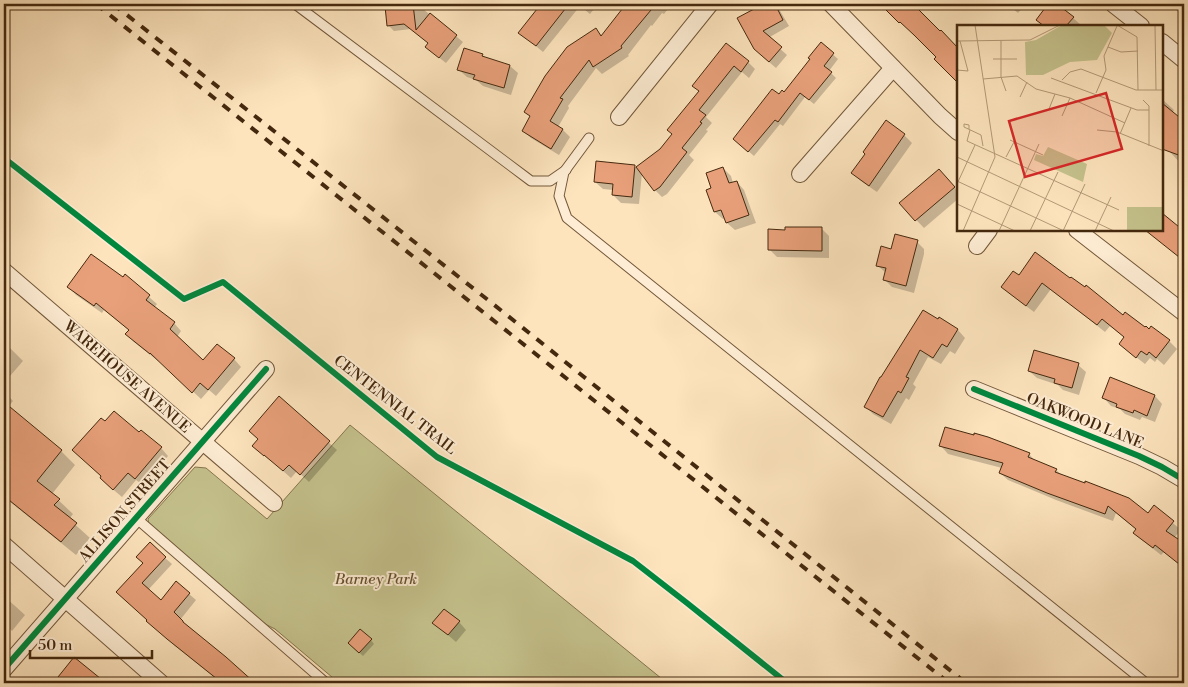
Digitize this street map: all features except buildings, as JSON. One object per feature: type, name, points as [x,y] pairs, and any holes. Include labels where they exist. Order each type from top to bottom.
[{"type":"street","points":[[619,117],[710,4]]},
{"type":"street","points":[[831,4],[957,131]]},
{"type":"street","points":[[1113,4],[1141,25]]},
{"type":"street","points":[[1163,43],[1184,60]]},
{"type":"street","points":[[800,174],[893,68]]},
{"type":"street","points":[[977,246],[988,231]]},
{"type":"street","points":[[1079,231],[1184,312]]},
{"type":"street","name":"WAREHOUSE AVENUE","points":[[4,271],[274,503]]},
{"type":"street","name":"ALLISON STREET","points":[[4,669],[266,369]]},
{"type":"street","name":"OAKWOOD LANE","points":[[974,389],[1139,456],[1184,480]]},
{"type":"street","points":[[4,545],[161,683]]},
{"type":"lane","points":[[295,4],[532,181],[550,181],[566,170]]},
{"type":"lane","points":[[589,138],[564,172],[559,196],[566,218],[1146,683]]},
{"type":"lane","points":[[136,518],[326,683]]},
{"type":"green space","name":"Barney Park","points":[[350,425],[667,683],[339,683],[275,629],[265,624],[149,525],[148,519],[195,467],[206,468],[267,519]]},
{"type":"railway","points":[[96,4],[949,683]]},
{"type":"railway","points":[[113,4],[488,300],[966,683]]},
{"type":"cycle path","name":"CENTENNIAL TRAIL","points":[[4,158],[184,299],[223,282],[437,457],[633,561],[787,683]]},
{"type":"cycle path","points":[[4,669],[266,369]]},
{"type":"cycle path","points":[[974,389],[1139,456],[1184,480]]}]
